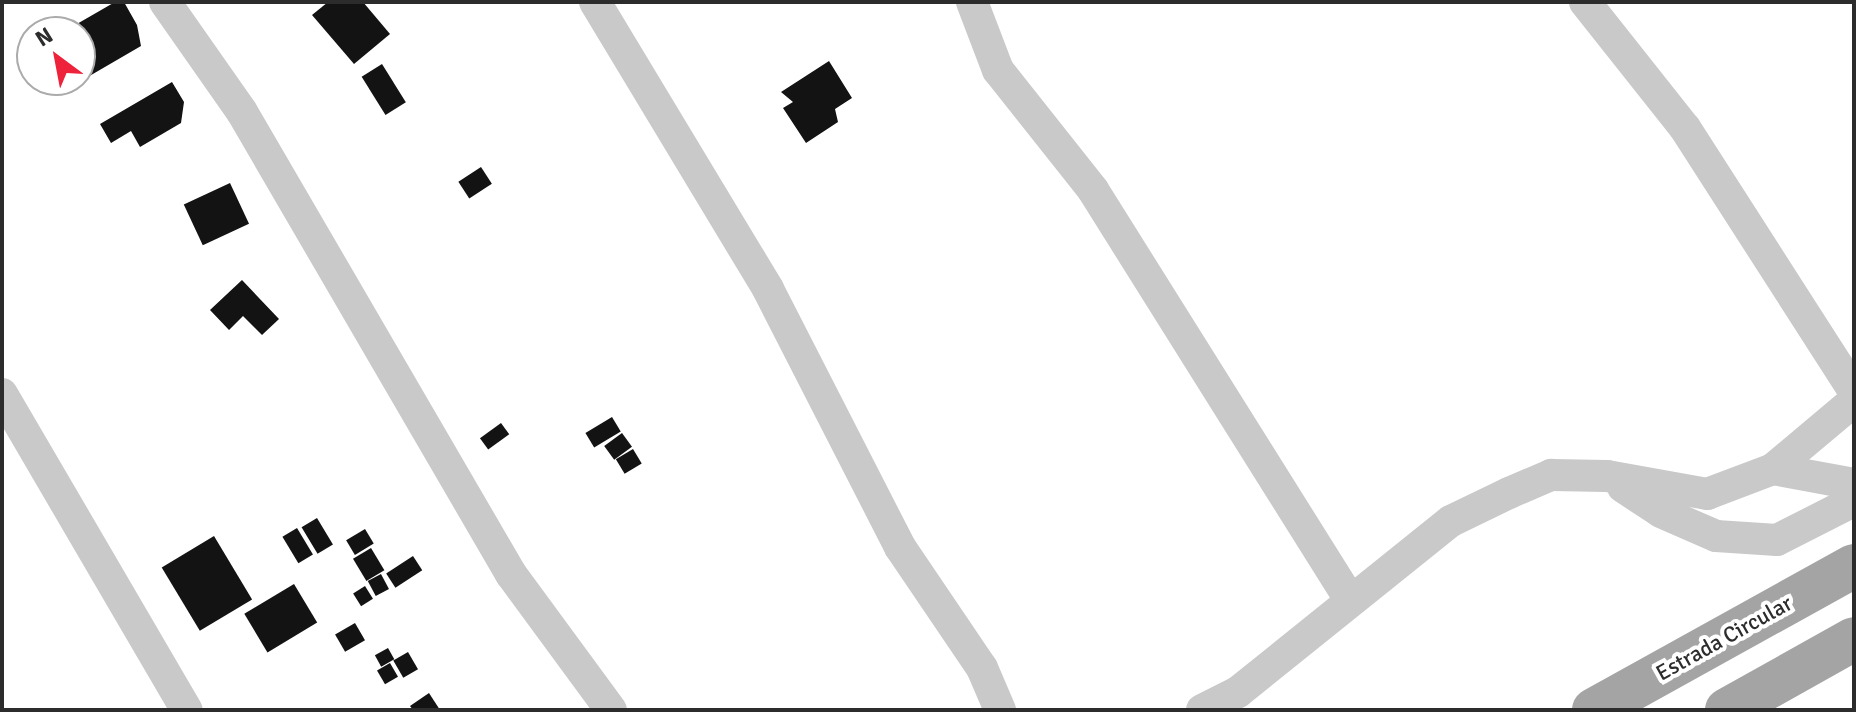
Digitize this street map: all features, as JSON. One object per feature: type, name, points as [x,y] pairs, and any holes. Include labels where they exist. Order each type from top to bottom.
[{"type":"main road","name":"Estrada Circular","points":[[1594,710],[1854,566]]},
{"type":"main road","points":[[1727,710],[1854,639]]},
{"type":"street","points":[[165,2],[242,112],[511,574],[611,710]]},
{"type":"street","points":[[595,2],[768,289],[900,547],[982,668],[1000,710]]},
{"type":"street","points":[[972,2],[998,70],[1093,190],[1350,600]]},
{"type":"street","points":[[1585,2],[1685,128],[1854,391]]},
{"type":"street","points":[[1202,710],[1238,692],[1451,521],[1497,498],[1551,475],[1607,476],[1707,494],[1773,469],[1854,401]]},
{"type":"street","points":[[4,402],[187,710]]},
{"type":"street","points":[[1773,469],[1854,484]]},
{"type":"street","points":[[1607,476],[1661,512],[1716,536],[1777,540],[1854,501]]},
{"type":"building","points":[[115,2],[124,2],[137,25],[141,46],[96,72],[96,16],[91,16]]},
{"type":"building","points":[[328,2],[363,2],[390,34],[354,64],[312,15]]},
{"type":"building","points":[[829,61],[852,98],[835,109],[838,122],[806,143],[783,108],[793,102],[781,92]]},
{"type":"building","points":[[382,64],[406,102],[385,115],[362,77]]},
{"type":"building","points":[[172,82],[184,102],[181,123],[140,147],[131,131],[111,143],[100,124]]},
{"type":"building","points":[[481,167],[492,184],[469,198],[458,182]]},
{"type":"building","points":[[230,183],[249,224],[203,245],[184,205]]},
{"type":"building","points":[[242,280],[279,319],[262,335],[243,316],[229,330],[210,310]]},
{"type":"building","points":[[612,417],[621,432],[594,448],[585,433]]},
{"type":"building","points":[[501,423],[509,434],[488,450],[480,438]]},
{"type":"building","points":[[622,433],[632,447],[614,460],[604,446]]},
{"type":"building","points":[[633,449],[642,464],[625,474],[616,459]]},
{"type":"building","points":[[317,518],[333,545],[318,554],[302,527]]},
{"type":"building","points":[[297,528],[313,555],[298,563],[282,537]]},
{"type":"building","points":[[365,529],[374,544],[355,555],[346,540]]},
{"type":"building","points":[[214,536],[252,599],[200,631],[162,567]]},
{"type":"building","points":[[371,548],[384,570],[366,581],[353,559]]},
{"type":"building","points":[[413,556],[422,570],[395,588],[386,573]]},
{"type":"building","points":[[381,574],[389,589],[376,596],[368,581]]},
{"type":"building","points":[[294,584],[317,623],[267,652],[244,614]]},
{"type":"building","points":[[365,586],[373,599],[361,606],[353,593]]},
{"type":"building","points":[[355,623],[365,640],[345,652],[335,634]]},
{"type":"building","points":[[388,648],[394,659],[381,667],[375,655]]},
{"type":"building","points":[[408,652],[418,669],[403,678],[393,660]]},
{"type":"building","points":[[390,663],[398,677],[385,684],[377,670]]},
{"type":"building","points":[[429,693],[440,710],[413,710],[410,706]]}]
